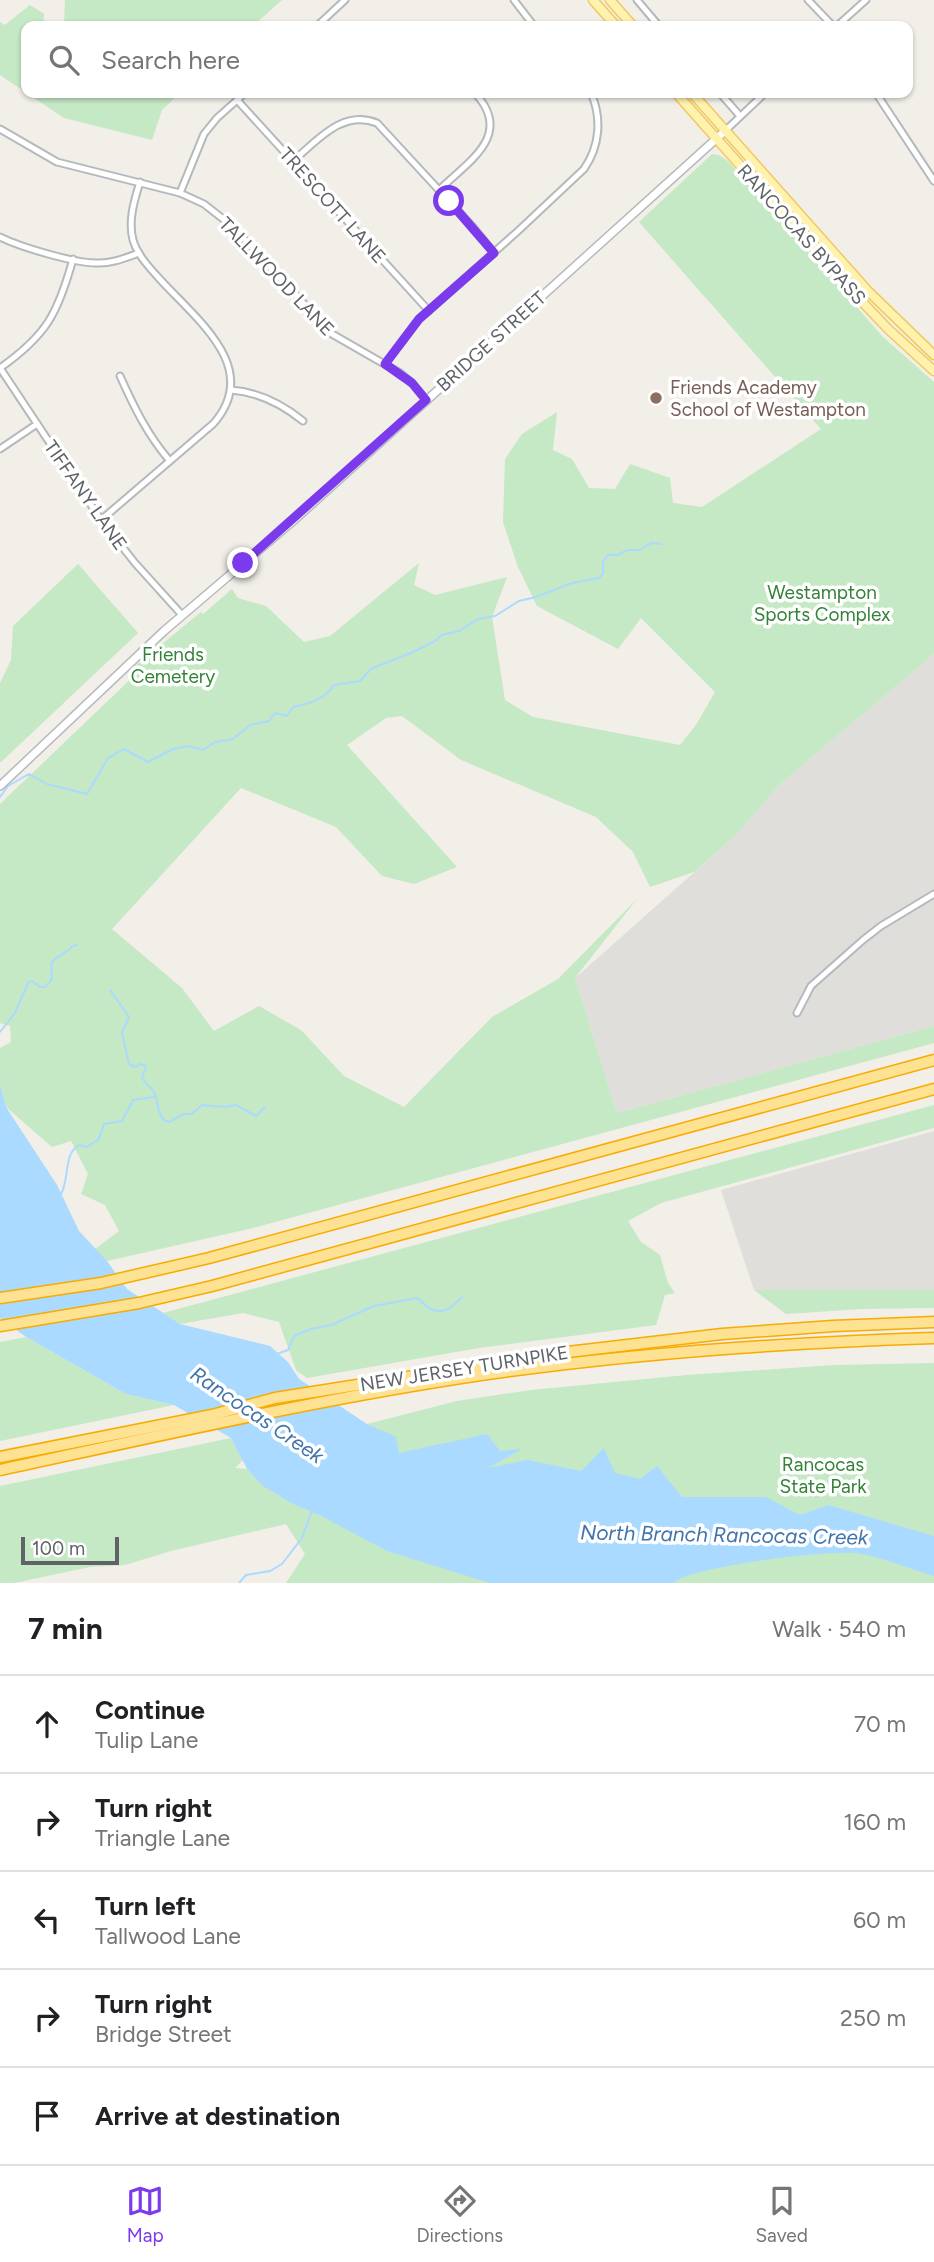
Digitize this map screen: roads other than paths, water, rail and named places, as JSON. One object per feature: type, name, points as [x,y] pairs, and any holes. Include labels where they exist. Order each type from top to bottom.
[{"type":"highway","points":[[0,1298],[155,1272],[934,1060]]},
{"type":"highway","points":[[1,1326],[161,1298],[934,1089]]},
{"type":"highway","name":"NEW JERSEY TURNPIKE","points":[[0,1457],[135,1431],[275,1398],[545,1355],[654,1341],[805,1328],[934,1322]]},
{"type":"highway","name":"NEW JERSEY TURNPIKE","points":[[0,1470],[349,1397],[527,1368],[686,1351],[934,1338]]},
{"type":"main road","points":[[593,0],[612,21]]},
{"type":"main road","points":[[610,0],[629,21]]},
{"type":"main road","name":"RANCOCAS BYPASS","points":[[680,98],[869,309],[934,371]]},
{"type":"main road","name":"RANCOCAS BYPASS","points":[[697,98],[867,290],[934,355]]},
{"type":"main road","name":"BRIDGE STREET","points":[[0,786],[182,615],[293,521],[726,130]]},
{"type":"street","points":[[322,21],[345,0]]},
{"type":"street","points":[[514,0],[530,21]]},
{"type":"street","points":[[638,0],[655,21]]},
{"type":"street","points":[[808,0],[830,21]]},
{"type":"street","points":[[841,21],[866,0]]},
{"type":"street","points":[[180,193],[204,134],[239,98]]},
{"type":"street","points":[[439,190],[477,152],[491,132],[491,117],[479,98]]},
{"type":"street","points":[[385,364],[413,326],[571,182],[590,160],[598,123],[593,98]]},
{"type":"street","points":[[724,98],[740,116]]},
{"type":"street","name":"BRIDGE STREET","points":[[726,130],[760,98]]},
{"type":"street","points":[[879,98],[934,181]]},
{"type":"street","name":"TRESCOTT LANE","points":[[237,100],[429,311]]},
{"type":"street","points":[[293,161],[341,123],[355,120],[377,123],[473,226],[494,253]]},
{"type":"street","name":"TALLWOOD LANE","points":[[0,130],[57,162],[180,193],[204,204],[223,218],[332,334],[385,364],[412,383],[426,400]]},
{"type":"street","points":[[101,520],[213,424],[224,410],[231,390],[230,369],[224,352],[139,253],[133,240],[133,208],[140,182]]},
{"type":"street","points":[[0,237],[22,246],[87,262],[104,263],[139,253]]},
{"type":"street","points":[[0,368],[28,347],[49,323],[61,301],[73,259]]},
{"type":"street","name":"TIFFANY LANE","points":[[0,368],[101,520],[182,615]]},
{"type":"street","points":[[120,376],[141,421],[169,460]]},
{"type":"street","points":[[231,390],[265,397],[303,421]]},
{"type":"street","points":[[0,449],[37,424]]},
{"type":"street","points":[[797,1013],[811,986],[863,940],[934,894]]},
{"type":"water","points":[[0,1084],[6,1107],[57,1185],[79,1231],[107,1261],[127,1289],[180,1324],[270,1346],[288,1362],[299,1379],[367,1424],[396,1437],[399,1453],[487,1434],[500,1451],[522,1449],[488,1468],[527,1460],[581,1471],[604,1448],[615,1473],[640,1479],[657,1466],[682,1497],[766,1497],[800,1515],[828,1505],[934,1536],[934,1576],[871,1556],[847,1553],[795,1556],[734,1565],[706,1570],[673,1583],[490,1583],[387,1551],[291,1503],[263,1486],[247,1469],[231,1438],[174,1405],[126,1394],[26,1337],[0,1318]]},
{"type":"waterway","points":[[0,797],[8,786],[29,774],[47,784],[87,794],[108,758],[124,749],[148,762],[173,749],[189,746],[203,750],[215,742],[233,739],[250,725],[269,721],[275,713],[287,716],[293,707],[321,698],[334,685],[360,681],[371,669],[413,652],[442,635],[459,631],[478,619],[495,616],[519,601],[572,583],[599,578],[603,574],[603,562],[608,555],[640,550],[651,543],[661,544]]},
{"type":"waterway","points":[[0,1032],[15,1013],[28,983],[32,981],[45,987],[52,979],[52,962],[77,945]]},
{"type":"waterway","points":[[110,990],[129,1017],[122,1033],[129,1064],[135,1067],[140,1064],[146,1066],[142,1078],[154,1092],[164,1120],[169,1122],[184,1114],[192,1114],[202,1105],[236,1105],[256,1116],[265,1107]]},
{"type":"waterway","points":[[61,1194],[74,1149],[79,1145],[87,1147],[99,1139],[104,1124],[122,1121],[133,1100],[154,1097]]},
{"type":"waterway","points":[[277,1354],[288,1350],[294,1336],[331,1325],[374,1306],[417,1298],[429,1308],[440,1311],[448,1309],[462,1297]]},
{"type":"waterway","points":[[239,1583],[246,1575],[270,1571],[282,1564],[302,1538],[312,1511]]},
{"type":"place","name":"Friends Academy School of Westampton","points":[[656,398]]},
{"type":"park label","name":"Westampton Sports Complex","points":[[822,603]]},
{"type":"park label","name":"Friends Cemetery","points":[[173,665]]},
{"type":"park label","name":"Rancocas State Park","points":[[823,1475]]},
{"type":"water label","name":"Rancocas Creek","points":[[257,1415]]},
{"type":"water label","name":"North Branch Rancocas Creek","points":[[724,1535]]}]
